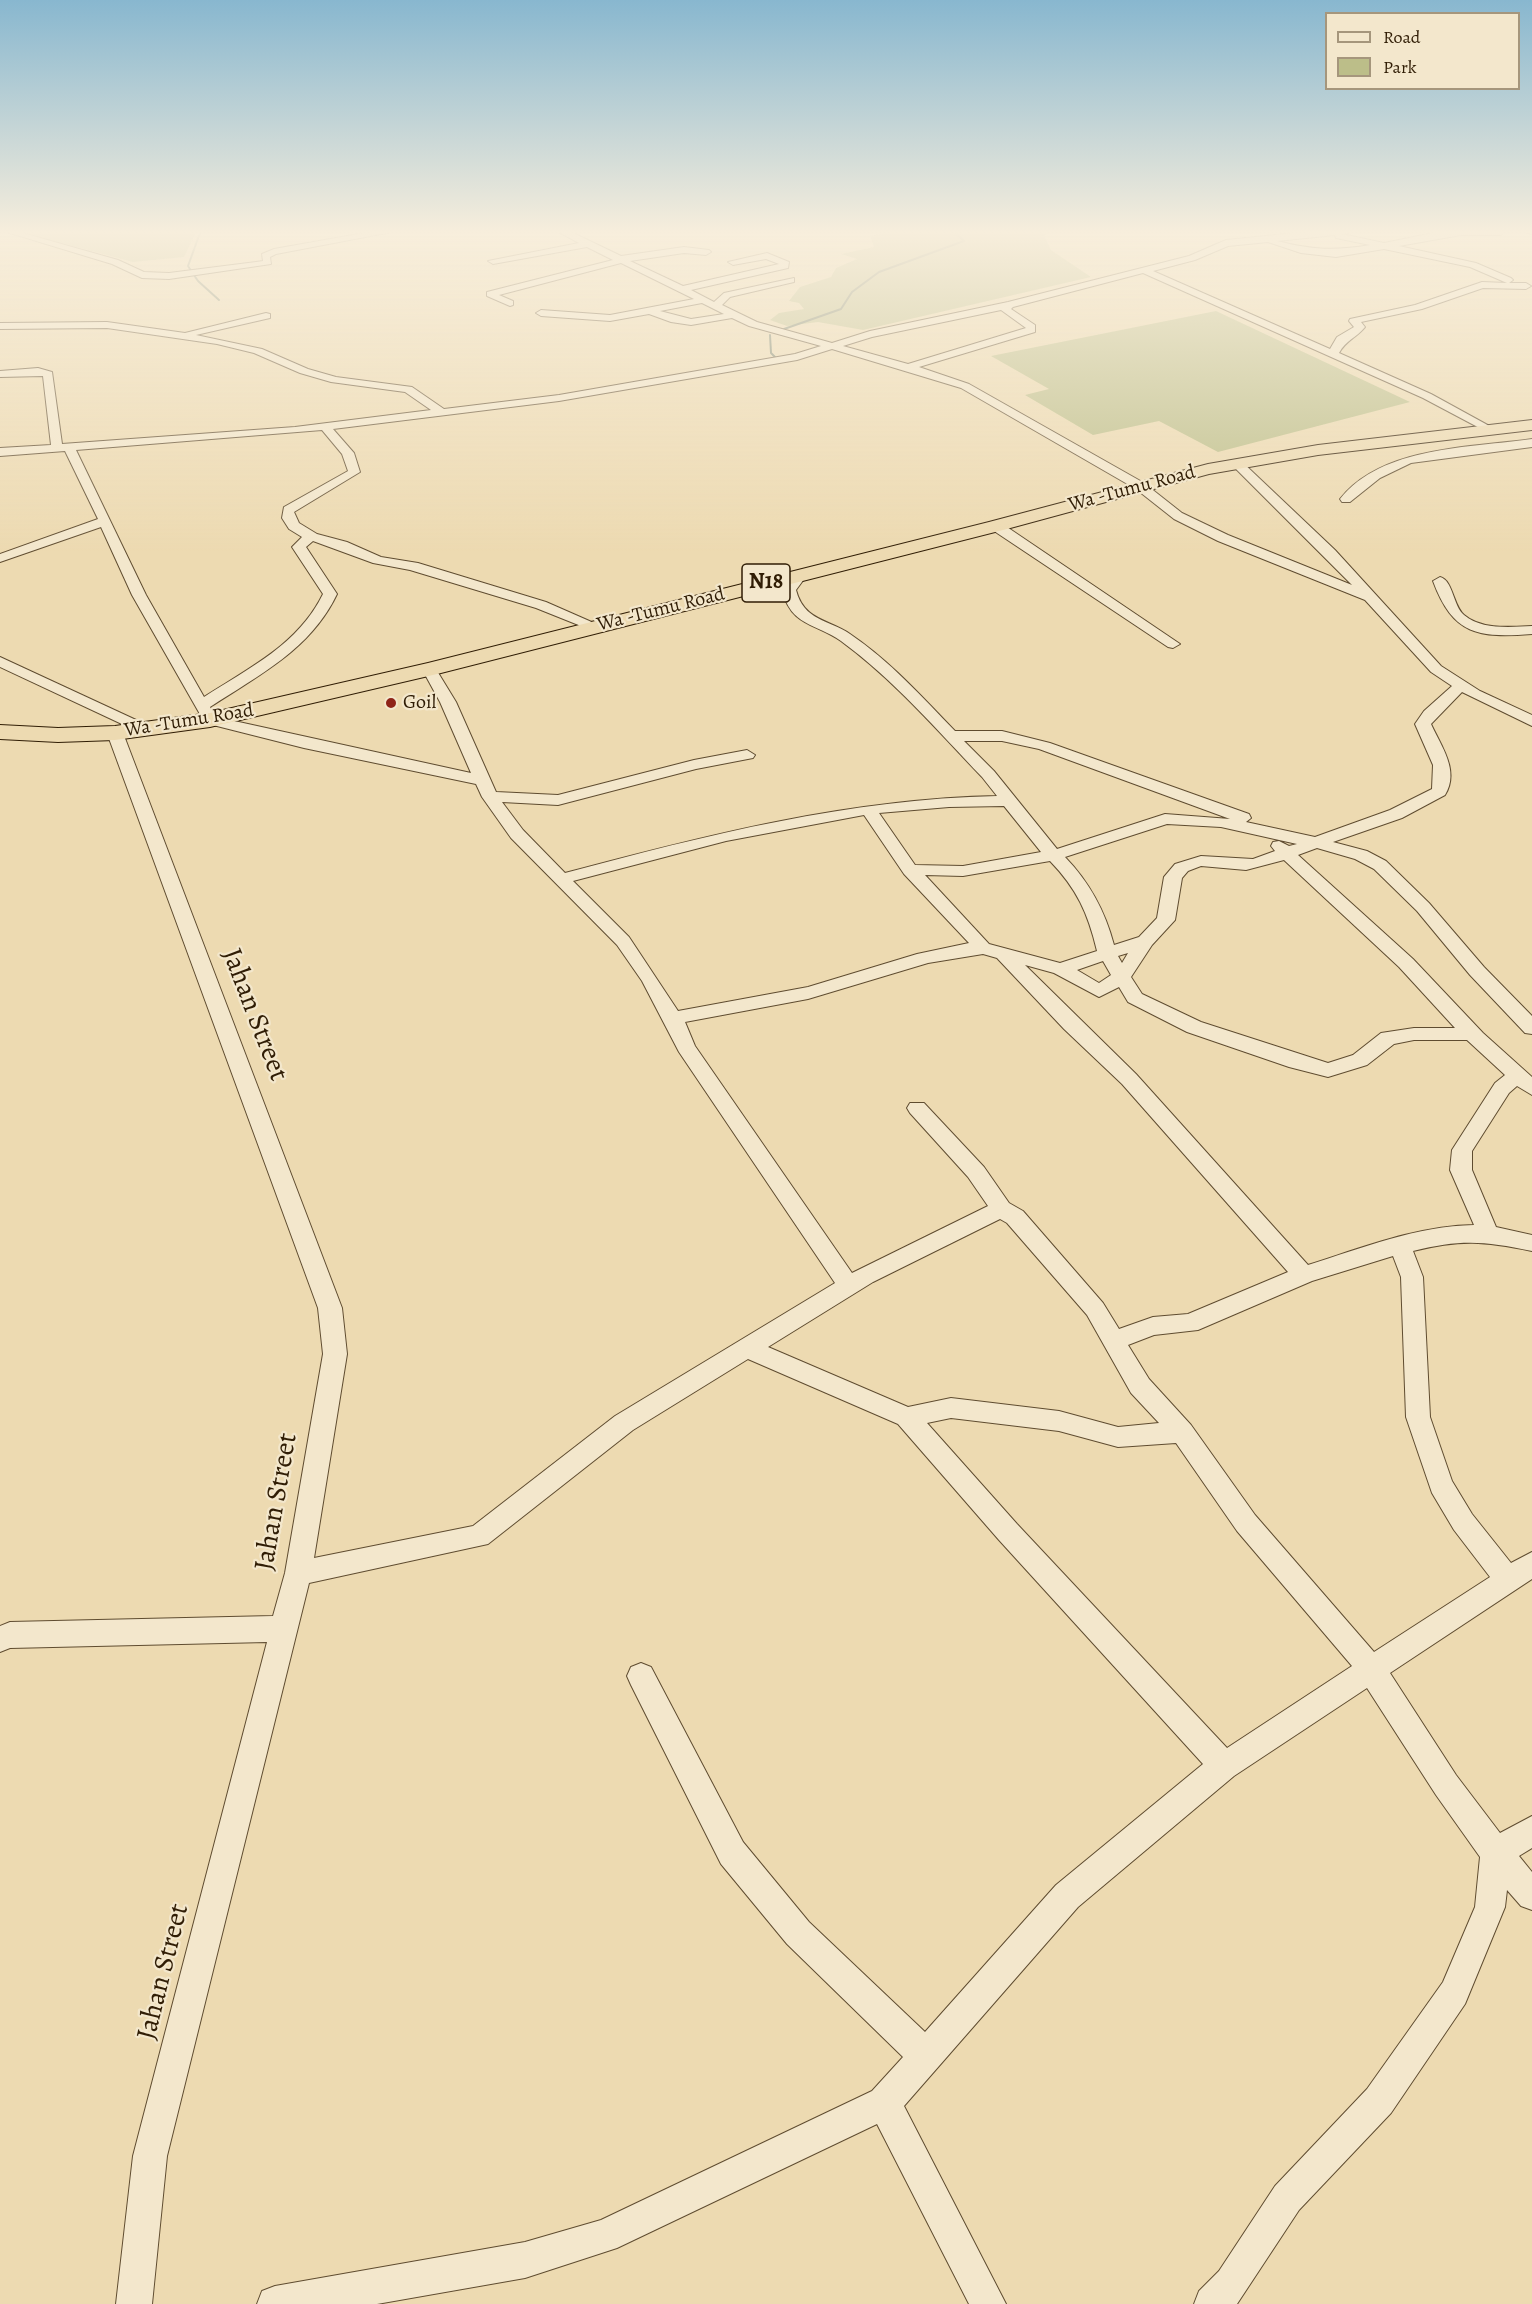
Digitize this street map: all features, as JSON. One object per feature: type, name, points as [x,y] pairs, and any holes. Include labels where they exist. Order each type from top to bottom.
[{"type":"highway","name":"Wa -Tumu Road","points":[[0,732],[58,735],[115,733],[144,729],[206,712],[429,669],[1236,463],[1344,446],[1532,425]]},
{"type":"street","points":[[186,338],[258,351],[304,371],[335,380],[408,389],[444,414]]},
{"type":"street","points":[[802,338],[908,367],[965,386],[1140,486],[1178,516],[1222,538],[1370,597]]},
{"type":"street","points":[[0,452],[324,427],[444,414],[652,383],[797,357],[859,338]]},
{"type":"street","points":[[908,367],[1006,338]]},
{"type":"street","points":[[1296,338],[1427,396],[1489,430]]},
{"type":"street","points":[[1333,354],[1341,339],[1345,338]]},
{"type":"street","points":[[0,374],[38,371],[48,374],[63,447],[105,521],[139,595],[206,712],[304,743],[481,780]]},
{"type":"street","points":[[324,427],[346,451],[355,465],[354,472],[288,510],[288,518],[294,526],[312,537],[342,545],[378,560],[413,566],[541,605],[596,627]]},
{"type":"street","points":[[1346,499],[1363,482],[1390,466],[1409,460],[1532,443]]},
{"type":"street","points":[[1236,463],[1323,546],[1436,669],[1461,685],[1532,721]]},
{"type":"street","points":[[0,558],[105,521]]},
{"type":"street","points":[[996,526],[1173,644]]},
{"type":"street","points":[[206,712],[296,642],[324,611],[330,594],[299,547],[303,541],[312,537]]},
{"type":"street","points":[[800,574],[789,590],[793,606],[814,623],[843,636],[884,667],[988,774],[1006,801],[1052,855],[1079,881],[1099,923],[1106,952],[1135,998],[1159,1013],[1285,1059],[1328,1070],[1341,1068],[1360,1060],[1388,1038],[1414,1034],[1473,1034]]},
{"type":"street","points":[[1440,581],[1454,614],[1474,625],[1507,632],[1532,630]]},
{"type":"street","points":[[0,661],[144,729]]},
{"type":"street","points":[[429,669],[448,702],[490,797],[517,834],[623,941],[673,1018],[686,1047],[850,1287]]},
{"type":"street","points":[[673,1018],[825,988],[928,958],[983,948],[1061,969],[1099,991],[1122,977],[1145,940],[1166,920],[1173,876],[1177,871],[1202,860],[1248,866],[1396,814],[1439,792],[1444,780],[1440,757],[1423,724],[1429,714],[1461,685]]},
{"type":"street","name":"Jahan Street","points":[[115,733],[330,1308],[335,1354],[298,1573],[150,2156],[134,2304]]},
{"type":"street","points":[[952,735],[1002,736],[1044,747],[1213,805],[1242,818],[1260,830],[1406,963],[1473,1034],[1525,1081]]},
{"type":"street","points":[[490,797],[558,800],[694,765],[747,755]]},
{"type":"street","points":[[561,879],[675,848],[809,817],[956,800],[1006,801]]},
{"type":"street","points":[[869,810],[910,870],[983,948]]},
{"type":"street","points":[[910,870],[963,870],[1052,855],[1083,848],[1165,819],[1221,822],[1317,843],[1361,855],[1380,865],[1423,907],[1477,971],[1532,1028]]},
{"type":"street","points":[[1061,969],[1145,940]]},
{"type":"street","points":[[1004,954],[1071,1024],[1129,1079],[1304,1275]]},
{"type":"street","points":[[1488,1233],[1461,1170],[1462,1150],[1502,1088],[1525,1081]]},
{"type":"street","points":[[917,1108],[976,1172],[1000,1209],[1015,1217],[1095,1309],[1140,1386],[1182,1432],[1246,1523],[1370,1667],[1446,1785],[1496,1852],[1532,1895]]},
{"type":"street","points":[[298,1573],[479,1536],[624,1423],[745,1347],[850,1287],[865,1276],[1000,1209]]},
{"type":"street","points":[[1113,1341],[1153,1326],[1190,1323],[1304,1275],[1448,1234],[1488,1233],[1532,1243]]},
{"type":"street","points":[[1400,1246],[1412,1277],[1418,1417],[1440,1485],[1463,1522],[1508,1579]]},
{"type":"street","points":[[745,1347],[907,1417],[1008,1532],[1224,1766]]},
{"type":"street","points":[[907,1417],[951,1408],[1059,1421],[1118,1437],[1182,1432]]},
{"type":"street","points":[[275,2304],[525,2260],[605,2236],[884,2103],[924,2054],[1067,1896],[1224,1766],[1370,1667],[1532,1564]]},
{"type":"street","points":[[0,1639],[10,1635],[282,1629]]},
{"type":"street","points":[[641,1676],[732,1853],[798,1933],[924,2054]]},
{"type":"street","points":[[1496,1852],[1532,1831]]},
{"type":"street","points":[[1212,2304],[1232,2284],[1287,2198],[1379,2101],[1454,1994],[1490,1907],[1496,1852]]},
{"type":"street","points":[[884,2103],[988,2304]]},
{"type":"green space","points":[[1083,338],[1273,338],[1410,402],[1218,452],[1159,421],[1093,435],[1025,395],[1049,389],[991,356]]},
{"type":"waterway","points":[[770,338],[771,353],[777,359]]},
{"type":"place","name":"Goil","points":[[391,703]]}]
